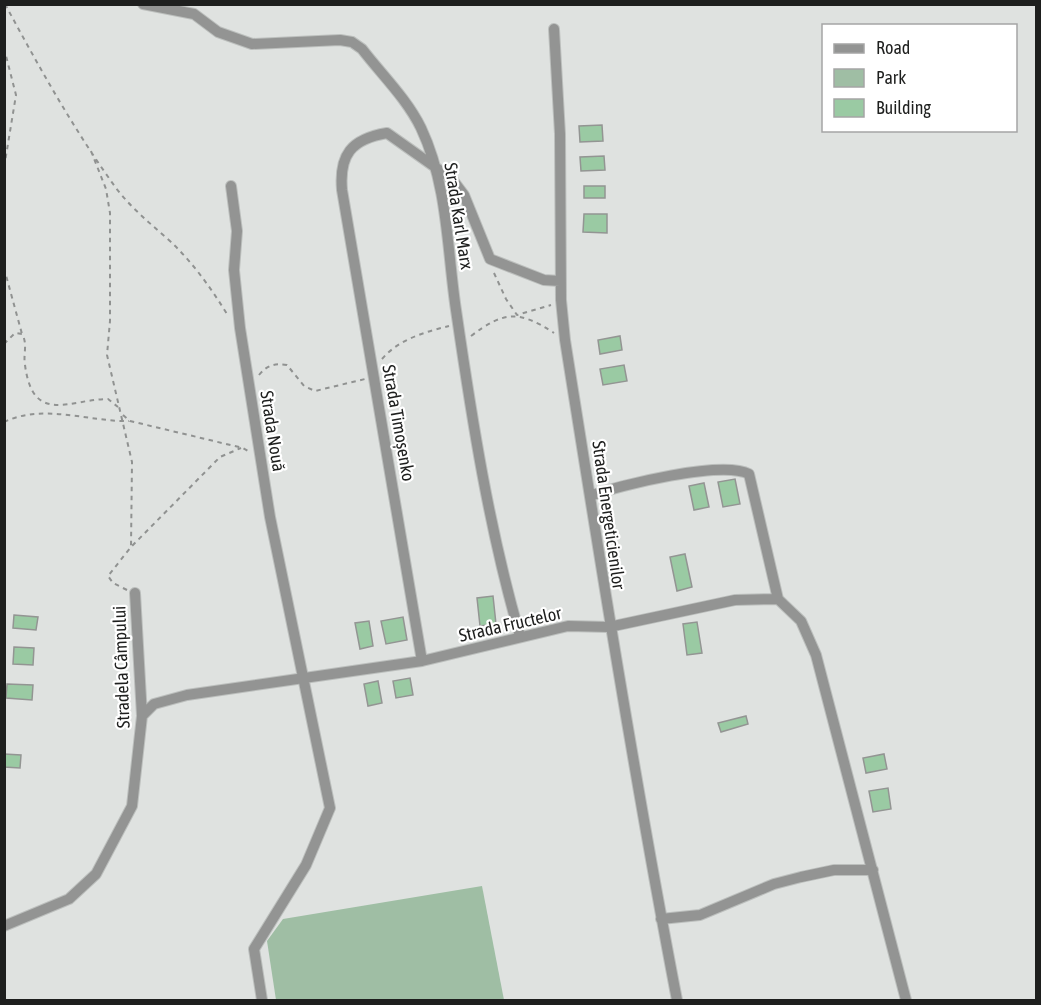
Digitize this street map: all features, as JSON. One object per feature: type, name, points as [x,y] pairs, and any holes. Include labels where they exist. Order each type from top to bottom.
[{"type":"street","name":"Strada Karl Marx","points":[[143,4],[194,14],[218,32],[252,44],[289,44],[325,39],[352,42],[362,49],[409,105],[422,129],[435,166],[446,219],[462,351],[501,572],[520,636]]},
{"type":"street","name":"Strada Energeticienilor","points":[[554,29],[560,134],[560,281],[565,340],[591,496],[609,627],[677,1000]]},
{"type":"street","name":"Strada Timoșenko","points":[[422,661],[342,190],[343,160],[353,147],[372,136],[387,133],[452,179],[464,195],[490,259]]},
{"type":"street","name":"Strada Nouă","points":[[231,186],[237,231],[234,270],[251,394],[302,680]]},
{"type":"street","points":[[490,259],[544,280],[560,281]]},
{"type":"street","points":[[591,496],[617,486],[702,471],[732,469],[749,474],[778,599],[801,621],[816,655],[906,1000]]},
{"type":"street","name":"Stradela Câmpului","points":[[4,926],[69,899],[96,874],[132,806],[142,716],[135,594]]},
{"type":"street","name":"Strada Fructelor","points":[[142,716],[154,704],[187,695],[422,661],[568,626],[609,627],[735,600],[760,597],[778,599]]},
{"type":"street","points":[[262,1000],[254,949],[306,865],[330,808],[302,680]]},
{"type":"street","points":[[661,919],[700,915],[774,884],[801,877],[834,870],[873,870]]},
{"type":"path","points":[[4,4],[90,148],[139,215],[172,244],[208,284],[230,319]]},
{"type":"path","points":[[4,48],[16,95],[4,168]]},
{"type":"path","points":[[90,148],[106,189],[110,213],[110,321],[107,355],[132,462],[131,547]]},
{"type":"path","points":[[490,259],[497,284],[517,315],[531,319],[565,340]]},
{"type":"path","points":[[4,268],[22,334],[26,341],[25,364],[28,382],[35,394],[54,406],[108,399],[116,403],[121,413],[130,421]]},
{"type":"path","points":[[462,351],[469,337],[487,323],[503,316],[517,315],[546,307],[561,300]]},
{"type":"path","points":[[251,394],[260,373],[276,363],[287,365],[304,386],[315,391],[365,380],[385,355],[404,342],[420,334],[458,324]]},
{"type":"path","points":[[4,344],[15,333],[22,334]]},
{"type":"path","points":[[4,422],[51,412],[130,421],[243,448],[261,459]]},
{"type":"path","points":[[135,594],[113,583],[108,576],[131,547],[220,457],[243,448]]},
{"type":"green space","points":[[482,886],[504,1000],[276,1000],[267,941],[283,919]]},
{"type":"building","points":[[602,125],[603,141],[580,142],[579,126]]},
{"type":"building","points":[[604,156],[605,170],[581,171],[580,157]]},
{"type":"building","points":[[584,186],[605,186],[605,198],[584,198]]},
{"type":"building","points":[[584,214],[607,214],[607,233],[583,232]]},
{"type":"building","points":[[620,336],[622,350],[600,354],[598,340]]},
{"type":"building","points":[[624,365],[627,381],[603,385],[600,369]]},
{"type":"building","points":[[735,479],[740,504],[723,507],[718,482]]},
{"type":"building","points":[[704,483],[709,507],[694,510],[689,486]]},
{"type":"building","points":[[685,554],[692,587],[677,591],[670,557]]},
{"type":"building","points":[[493,596],[496,624],[480,626],[477,598]]},
{"type":"building","points":[[14,615],[38,617],[36,630],[13,628]]},
{"type":"building","points":[[403,617],[407,640],[386,644],[381,621]]},
{"type":"building","points":[[369,621],[373,646],[360,649],[355,623]]},
{"type":"building","points":[[697,622],[702,653],[687,655],[683,624]]},
{"type":"building","points":[[14,647],[34,648],[33,665],[13,664]]},
{"type":"building","points":[[410,678],[413,695],[396,698],[393,681]]},
{"type":"building","points":[[378,681],[382,703],[368,706],[364,684]]},
{"type":"building","points":[[7,684],[33,685],[32,700],[6,698]]},
{"type":"building","points":[[746,716],[748,724],[721,732],[718,723]]},
{"type":"building","points":[[4,754],[21,755],[20,768],[4,767]]},
{"type":"building","points":[[884,754],[887,769],[866,773],[863,758]]},
{"type":"building","points":[[888,788],[891,809],[873,812],[869,791]]}]
